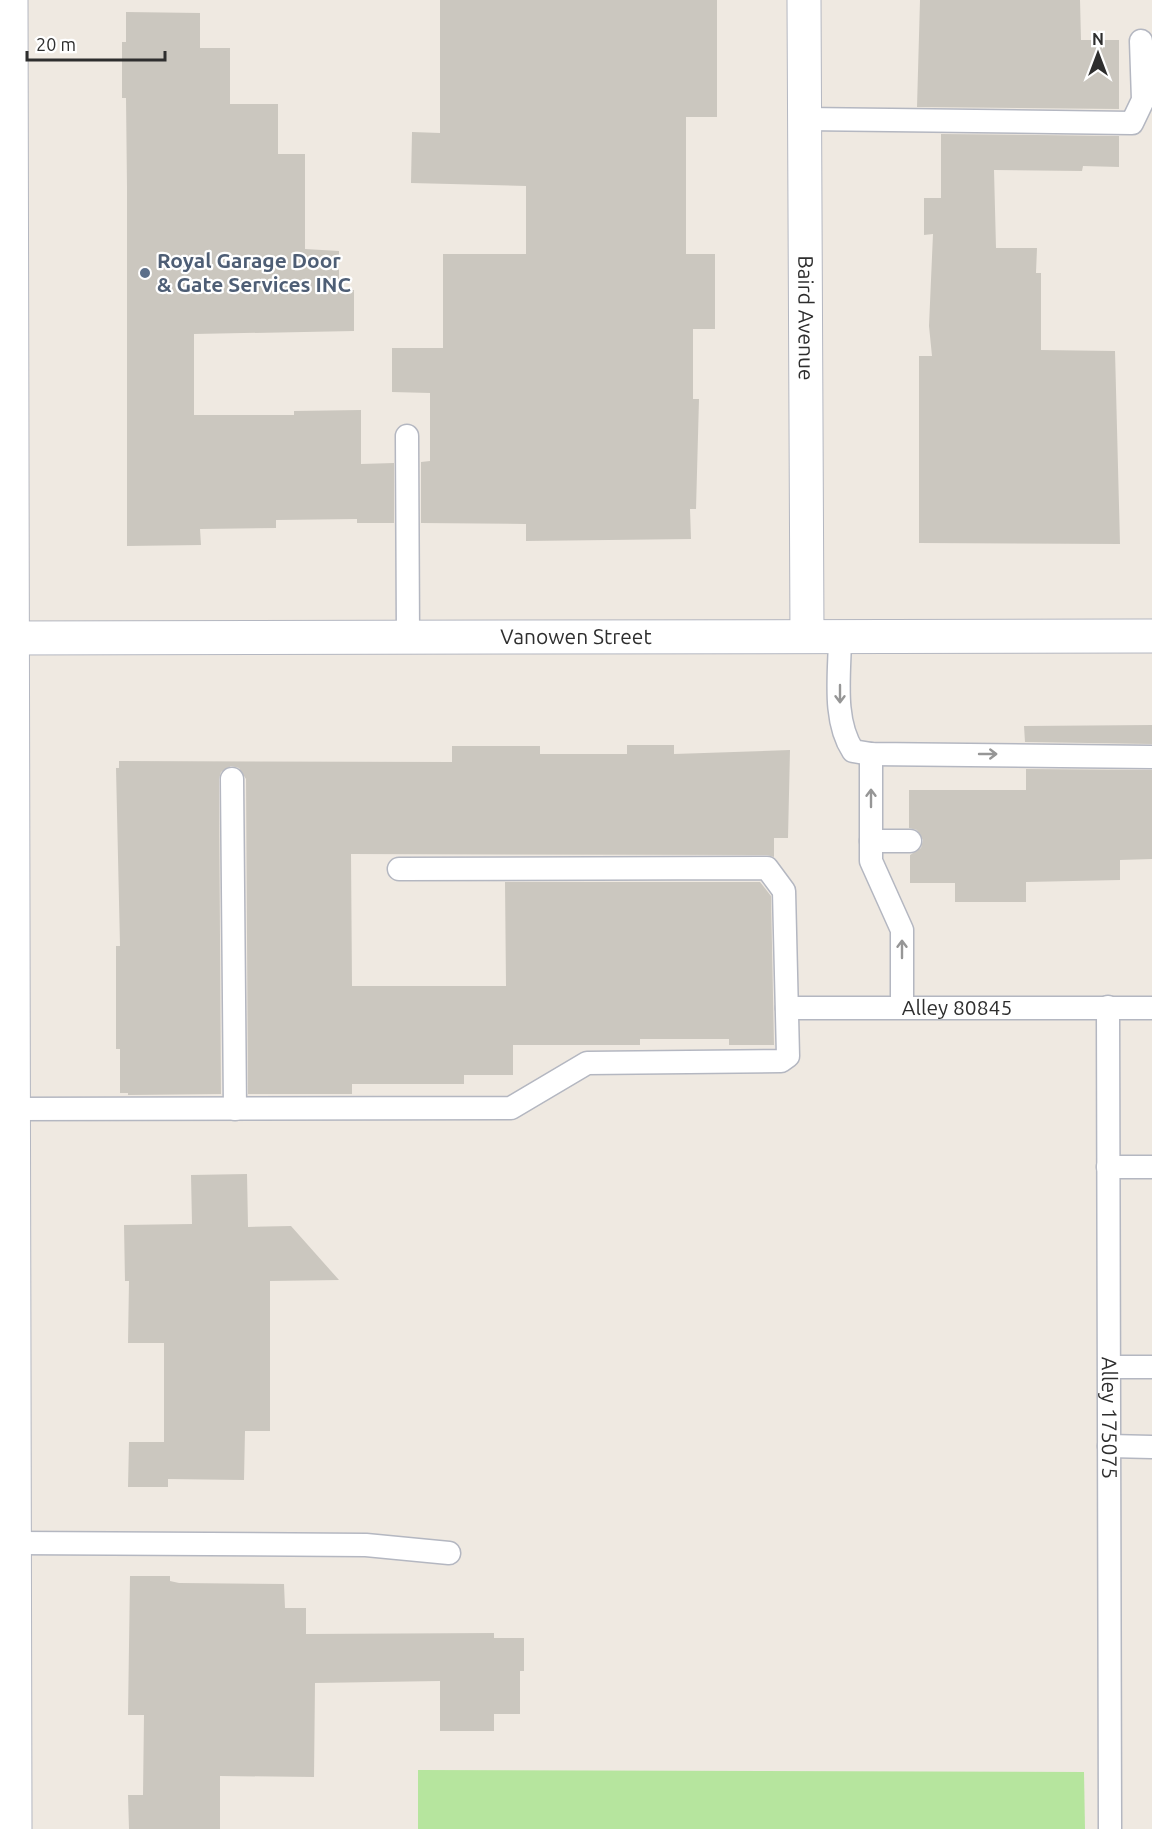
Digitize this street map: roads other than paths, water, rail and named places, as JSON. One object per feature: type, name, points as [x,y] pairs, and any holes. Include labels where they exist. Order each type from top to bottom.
[{"type":"street","points":[[11,0],[6,638],[15,1543],[15,1829]]},
{"type":"street","name":"Baird Avenue","points":[[804,0],[807,635]]},
{"type":"street","name":"Vanowen Street","points":[[6,638],[1152,636]]},
{"type":"lane","points":[[805,119],[1132,123],[1143,100],[1141,41]]},
{"type":"lane","points":[[407,436],[408,637]]},
{"type":"lane","points":[[840,635],[840,712],[844,737],[854,751],[871,754],[1152,757]]},
{"type":"lane","points":[[871,754],[871,861],[902,930],[902,1007]]},
{"type":"lane","points":[[232,779],[235,1109]]},
{"type":"lane","points":[[870,841],[910,841]]},
{"type":"lane","points":[[11,1109],[511,1108],[587,1063],[781,1061],[788,1056],[796,1008],[784,891],[767,868],[399,869]]},
{"type":"lane","name":"Alley 175075","points":[[1108,1007],[1110,1829]]},
{"type":"lane","name":"Alley 80845","points":[[796,1008],[1152,1008]]},
{"type":"lane","points":[[1108,1167],[1152,1167]]},
{"type":"lane","points":[[1110,1367],[1152,1367]]},
{"type":"lane","points":[[1109,1446],[1152,1447]]},
{"type":"lane","points":[[15,1543],[366,1545],[449,1552]]},
{"type":"place","name":"Royal Garage Door & Gate Services INC","points":[[145,273]]}]
